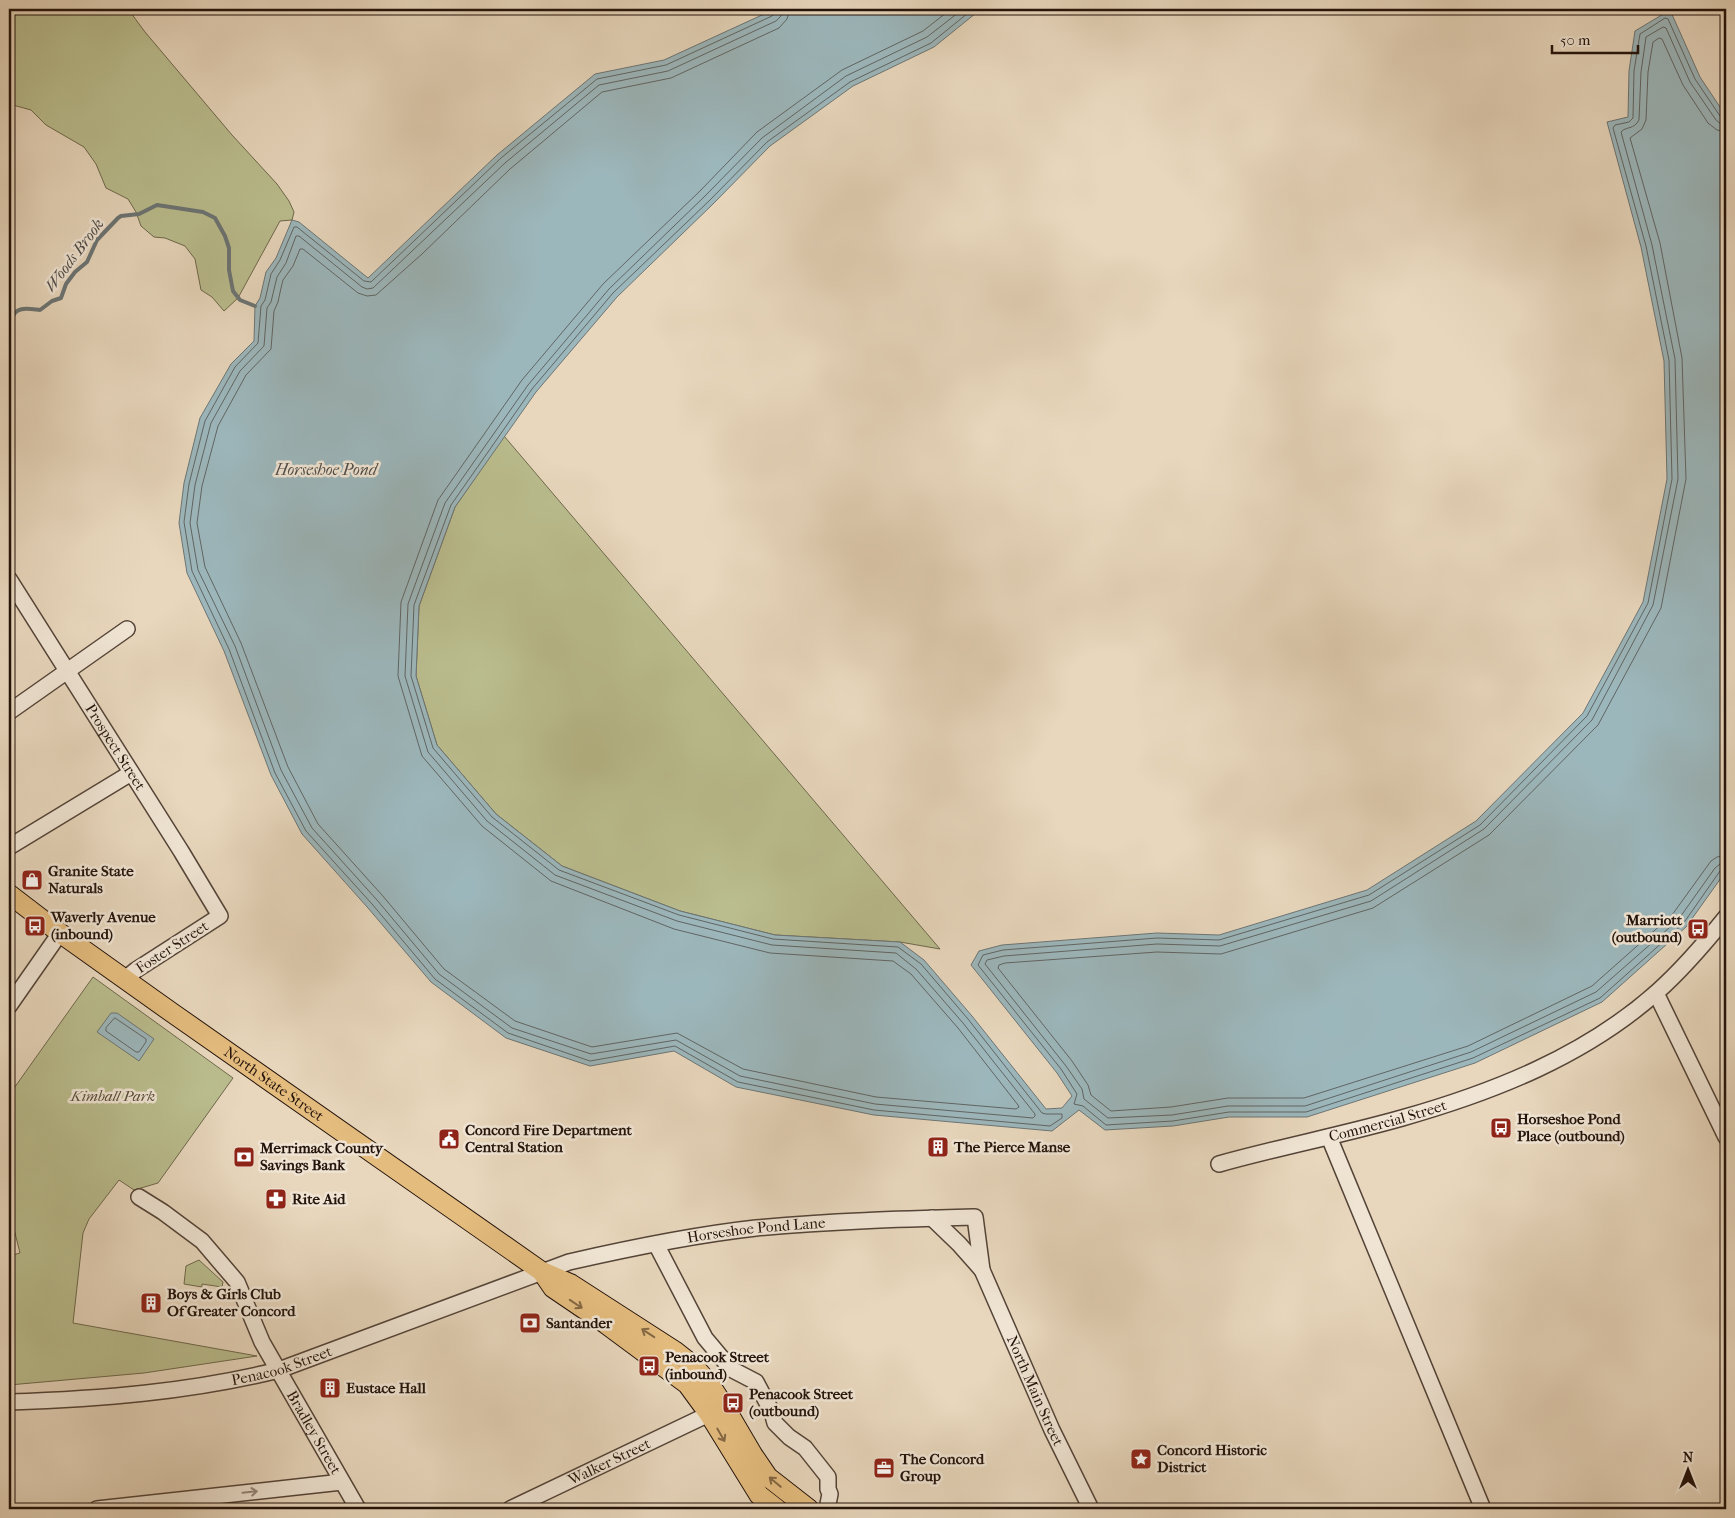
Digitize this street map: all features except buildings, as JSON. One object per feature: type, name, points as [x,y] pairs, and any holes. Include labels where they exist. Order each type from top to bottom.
[{"type":"main road","name":"North State Street","points":[[9,894],[60,933],[541,1271],[571,1284],[675,1351],[694,1366],[711,1386],[768,1477],[810,1509]]},
{"type":"main road","name":"North State Street","points":[[541,1271],[553,1288],[606,1324],[687,1384],[708,1414],[758,1495],[776,1509]]},
{"type":"street","name":"Prospect Street","points":[[10,584],[182,851],[220,916]]},
{"type":"street","points":[[9,712],[126,629]]},
{"type":"street","points":[[9,847],[131,773]]},
{"type":"street","name":"Foster Street","points":[[125,979],[220,916]]},
{"type":"street","name":"Commercial Street","points":[[1483,1509],[1329,1137],[1438,1107],[1487,1091],[1571,1052],[1617,1023],[1656,993],[1699,949],[1726,917]]},
{"type":"street","points":[[9,1006],[60,933]]},
{"type":"street","points":[[1656,993],[1726,1137]]},
{"type":"street","points":[[1219,1164],[1293,1144],[1329,1137]]},
{"type":"street","name":"Bradley Street","points":[[139,1197],[202,1241],[226,1268],[241,1290],[262,1342],[358,1509]]},
{"type":"street","name":"Horseshoe Pond Lane","points":[[541,1271],[586,1258],[656,1244],[756,1228],[975,1217]]},
{"type":"street","name":"North Main Street","points":[[975,1217],[982,1270],[1052,1430],[1091,1509]]},
{"type":"street","name":"North Main Street","points":[[932,1218],[982,1270]]},
{"type":"street","points":[[656,1244],[705,1338],[731,1369],[756,1382],[772,1412],[775,1423],[789,1437],[805,1448],[828,1477],[830,1494],[827,1509]]},
{"type":"street","name":"Penacook Street","points":[[9,1402],[139,1394],[197,1387],[279,1370],[541,1271]]},
{"type":"street","name":"Walker Street","points":[[510,1509],[708,1414]]},
{"type":"street","points":[[97,1509],[342,1482]]},
{"type":"street","points":[[810,1509],[828,1489]]},
{"type":"green space","points":[[9,9],[128,9],[145,32],[232,135],[277,184],[294,212],[292,220],[280,221],[238,298],[224,311],[212,297],[201,290],[195,259],[185,246],[165,238],[154,237],[141,226],[136,212],[128,199],[106,188],[96,164],[84,147],[46,125],[31,110],[9,104]]},
{"type":"green space","points":[[504,436],[940,949],[900,942],[775,935],[680,911],[562,866],[496,814],[437,745],[416,676],[419,606],[455,507]]},
{"type":"green space","name":"Kimball Park","points":[[93,977],[233,1078],[158,1183],[134,1190],[119,1180],[89,1219],[83,1233],[73,1323],[257,1356],[144,1373],[9,1385],[9,1256],[20,1253],[9,1209],[9,1089],[12,1091]]},
{"type":"green space","points":[[199,1260],[223,1282],[222,1287],[202,1284],[202,1287],[184,1284],[186,1266]]},
{"type":"water","name":"Horseshoe Pond","points":[[775,9],[981,9],[934,47],[853,86],[770,146],[617,297],[536,392],[455,507],[419,606],[416,676],[437,745],[496,814],[562,866],[680,911],[775,935],[900,942],[924,960],[972,1016],[1046,1109],[1062,1108],[1072,1096],[1057,1073],[971,965],[979,951],[1002,945],[1157,933],[1219,935],[1367,890],[1476,821],[1583,713],[1643,602],[1667,479],[1664,361],[1641,247],[1607,122],[1628,117],[1629,71],[1635,31],[1670,10],[1700,77],[1726,116],[1726,871],[1686,927],[1602,1002],[1475,1063],[1307,1117],[1229,1117],[1173,1126],[1105,1130],[1079,1110],[1052,1131],[874,1115],[736,1087],[674,1051],[590,1066],[506,1038],[431,982],[302,834],[271,775],[224,651],[187,573],[179,523],[184,483],[200,418],[231,364],[254,341],[255,306],[260,298],[266,272],[276,258],[292,220],[299,222],[368,278],[497,155],[595,74],[664,60]]},
{"type":"water","points":[[111,1013],[117,1013],[154,1039],[139,1061],[97,1032]]},
{"type":"waterway","name":"Woods Brook","points":[[9,331],[16,312],[23,309],[40,310],[52,301],[61,298],[66,284],[75,272],[87,262],[97,240],[118,218],[139,214],[157,205],[203,212],[215,218],[229,248],[229,270],[233,291],[240,300],[255,306]]},
{"type":"place","name":"Granite State Naturals","points":[[32,880]]},
{"type":"place","name":"Waverly Avenue (inbound)","points":[[35,926]]},
{"type":"place","name":"Marriott (outbound)","points":[[1698,929]]},
{"type":"place","name":"Horseshoe Pond Place (outbound)","points":[[1501,1128]]},
{"type":"place","name":"Concord Fire Department Central Station","points":[[449,1139]]},
{"type":"place","name":"The Pierce Manse","points":[[938,1147]]},
{"type":"place","name":"Merrimack County Savings Bank","points":[[244,1157]]},
{"type":"place","name":"Rite Aid","points":[[276,1199]]},
{"type":"place","name":"Boys & Girls Club Of Greater Concord","points":[[151,1303]]},
{"type":"place","name":"Santander","points":[[530,1323]]},
{"type":"place","name":"Penacook Street (inbound)","points":[[649,1366]]},
{"type":"place","name":"Eustace Hall","points":[[330,1388]]},
{"type":"place","name":"Penacook Street (outbound)","points":[[733,1403]]},
{"type":"place","name":"Concord Historic District","points":[[1141,1459]]},
{"type":"place","name":"The Concord Group","points":[[884,1468]]}]
